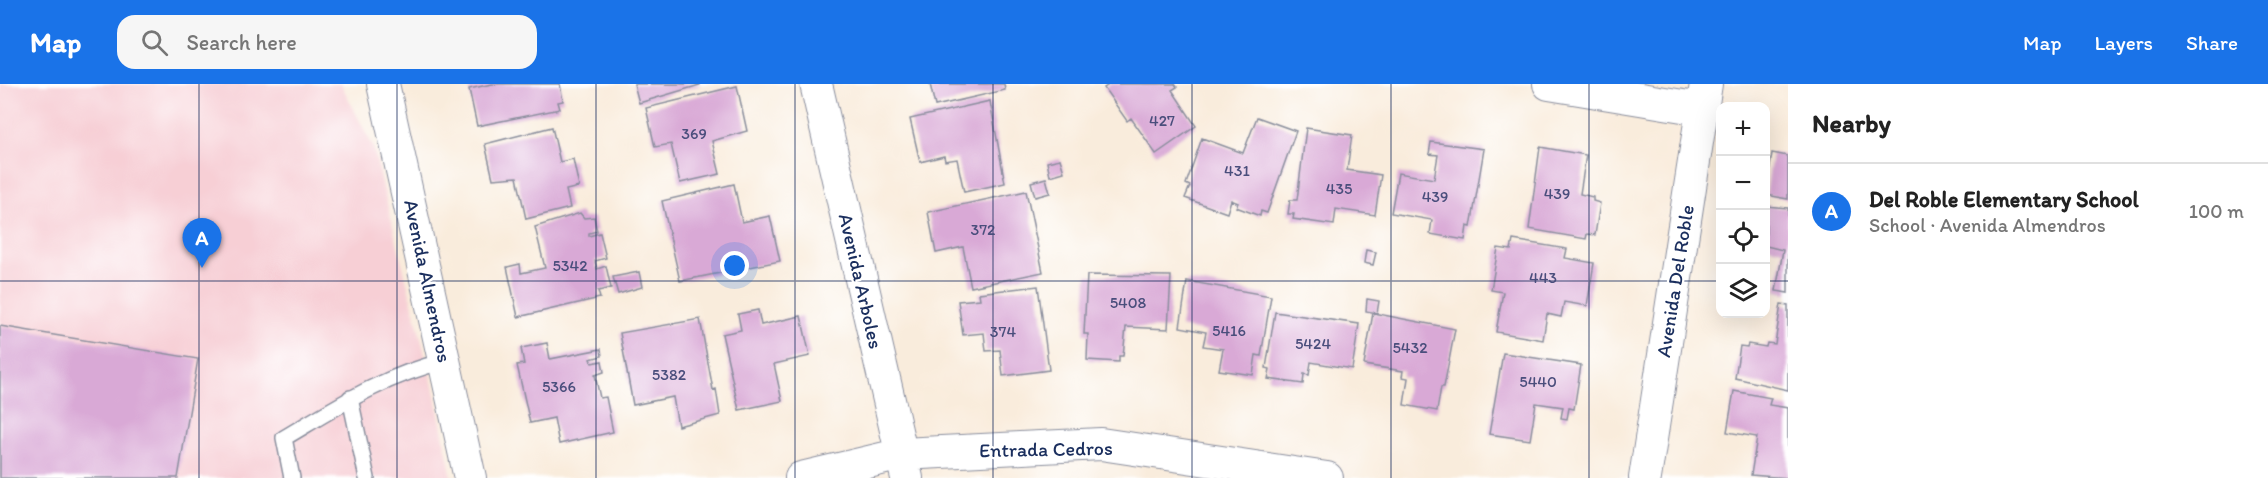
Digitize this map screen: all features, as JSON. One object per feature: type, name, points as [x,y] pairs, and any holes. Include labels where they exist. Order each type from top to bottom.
[{"type":"street","name":"Avenida Almendros","points":[[383,84],[470,478]]},
{"type":"street","name":"Avenida Arboles","points":[[816,84],[904,466]]},
{"type":"street","points":[[1549,84],[1704,97]]},
{"type":"street","name":"Avenida Del Roble","points":[[1645,478],[1704,97]]},
{"type":"street","name":"Entrada Cedros","points":[[801,478],[1101,444],[1328,478]]},
{"type":"lane","points":[[292,478],[284,438],[350,398],[409,370],[445,362]]},
{"type":"lane","points":[[350,398],[368,478]]},
{"type":"shaded area","points":[[0,84],[341,84],[373,147],[434,390],[452,478],[0,478]]},
{"type":"building","points":[[492,84],[560,84],[563,101],[558,102],[560,109],[477,126],[469,89]]},
{"type":"building","points":[[634,84],[700,84],[700,85],[639,103]]},
{"type":"building","points":[[930,84],[1004,84],[1005,90],[935,106]]},
{"type":"building","points":[[1110,84],[1175,84],[1177,87],[1172,90],[1196,126],[1156,154],[1131,118],[1127,121],[1104,88]]},
{"type":"building","points":[[737,86],[747,131],[712,141],[720,174],[680,183],[671,144],[655,147],[646,108]]},
{"type":"building","points":[[990,101],[1005,183],[964,192],[957,159],[945,161],[944,156],[920,162],[910,119]]},
{"type":"building","points":[[1257,117],[1296,131],[1267,213],[1261,211],[1260,216],[1236,207],[1238,203],[1231,200],[1227,213],[1185,198],[1190,186],[1186,184],[1202,138],[1243,153]]},
{"type":"building","points":[[552,127],[560,162],[573,159],[579,187],[566,190],[570,208],[526,219],[517,177],[493,179],[485,144]]},
{"type":"building","points":[[1306,128],[1352,135],[1347,170],[1381,175],[1375,215],[1336,209],[1334,225],[1293,219],[1294,214],[1288,214],[1290,200],[1297,200]]},
{"type":"building","points":[[1431,142],[1484,149],[1471,227],[1467,226],[1465,240],[1430,234],[1432,220],[1391,213],[1398,173],[1434,179],[1438,155],[1429,154]]},
{"type":"building","points":[[1540,147],[1586,155],[1580,194],[1593,197],[1593,201],[1600,203],[1595,235],[1587,234],[1586,239],[1529,229]]},
{"type":"building","points":[[1772,153],[1788,156],[1788,199],[1770,196]]},
{"type":"building","points":[[1060,159],[1064,172],[1050,176],[1047,162]]},
{"type":"building","points":[[1046,178],[1050,193],[1035,197],[1031,182]]},
{"type":"building","points":[[734,184],[742,222],[770,216],[780,261],[680,281],[662,201]]},
{"type":"building","points":[[1026,191],[1043,272],[971,287],[963,247],[936,253],[928,212]]},
{"type":"building","points":[[1770,206],[1788,208],[1788,293],[1776,291],[1783,250],[1770,247]]},
{"type":"building","points":[[580,213],[584,218],[594,217],[597,231],[589,233],[589,236],[600,233],[606,258],[595,261],[597,269],[606,266],[611,288],[598,291],[600,298],[518,317],[507,267],[520,264],[521,273],[545,268],[535,227]]},
{"type":"building","points":[[1513,240],[1567,249],[1565,258],[1594,263],[1587,306],[1564,302],[1561,317],[1547,314],[1543,340],[1496,332],[1503,292],[1491,290],[1498,248],[1511,250]]},
{"type":"building","points":[[1366,250],[1376,252],[1373,265],[1364,263]]},
{"type":"building","points":[[639,272],[642,287],[618,294],[613,277]]},
{"type":"building","points":[[1087,275],[1171,276],[1168,329],[1126,327],[1123,356],[1119,356],[1119,362],[1087,360],[1088,334],[1084,334]]},
{"type":"building","points":[[1187,281],[1271,296],[1261,356],[1256,355],[1253,375],[1219,370],[1223,349],[1203,346],[1206,332],[1180,327]]},
{"type":"building","points":[[1038,286],[1049,370],[1003,376],[1000,350],[986,351],[984,333],[963,335],[958,301],[980,299],[979,293]]},
{"type":"building","points":[[1367,299],[1379,301],[1377,313],[1366,311]]},
{"type":"building","points":[[1781,304],[1788,305],[1788,390],[1735,378],[1740,346],[1747,347],[1748,344],[1766,347],[1767,343],[1775,344]]},
{"type":"building","points":[[758,310],[761,325],[801,316],[810,356],[774,364],[782,401],[739,410],[722,334],[741,330],[738,314]]},
{"type":"building","points":[[1275,312],[1359,324],[1352,369],[1311,362],[1309,375],[1304,374],[1303,384],[1268,379],[1270,369],[1266,368]]},
{"type":"building","points":[[1373,313],[1455,329],[1437,411],[1404,405],[1408,378],[1402,377],[1403,371],[1364,365]]},
{"type":"building","points":[[700,319],[720,415],[678,426],[673,397],[633,405],[620,333]]},
{"type":"building","points":[[0,326],[198,359],[178,478],[0,478]]},
{"type":"building","points":[[547,343],[550,359],[601,349],[602,356],[590,359],[592,363],[602,361],[604,372],[595,375],[600,398],[606,397],[613,432],[559,444],[554,418],[530,423],[517,365],[524,364],[521,348]]},
{"type":"building","points":[[1503,353],[1581,365],[1574,409],[1569,408],[1567,419],[1561,418],[1563,407],[1536,403],[1530,440],[1489,434]]},
{"type":"building","points":[[1734,391],[1771,398],[1769,405],[1788,408],[1788,478],[1751,475],[1757,437],[1727,432]]},
{"type":"place","name":"Del Roble Elementary School","points":[[202,268]]}]
